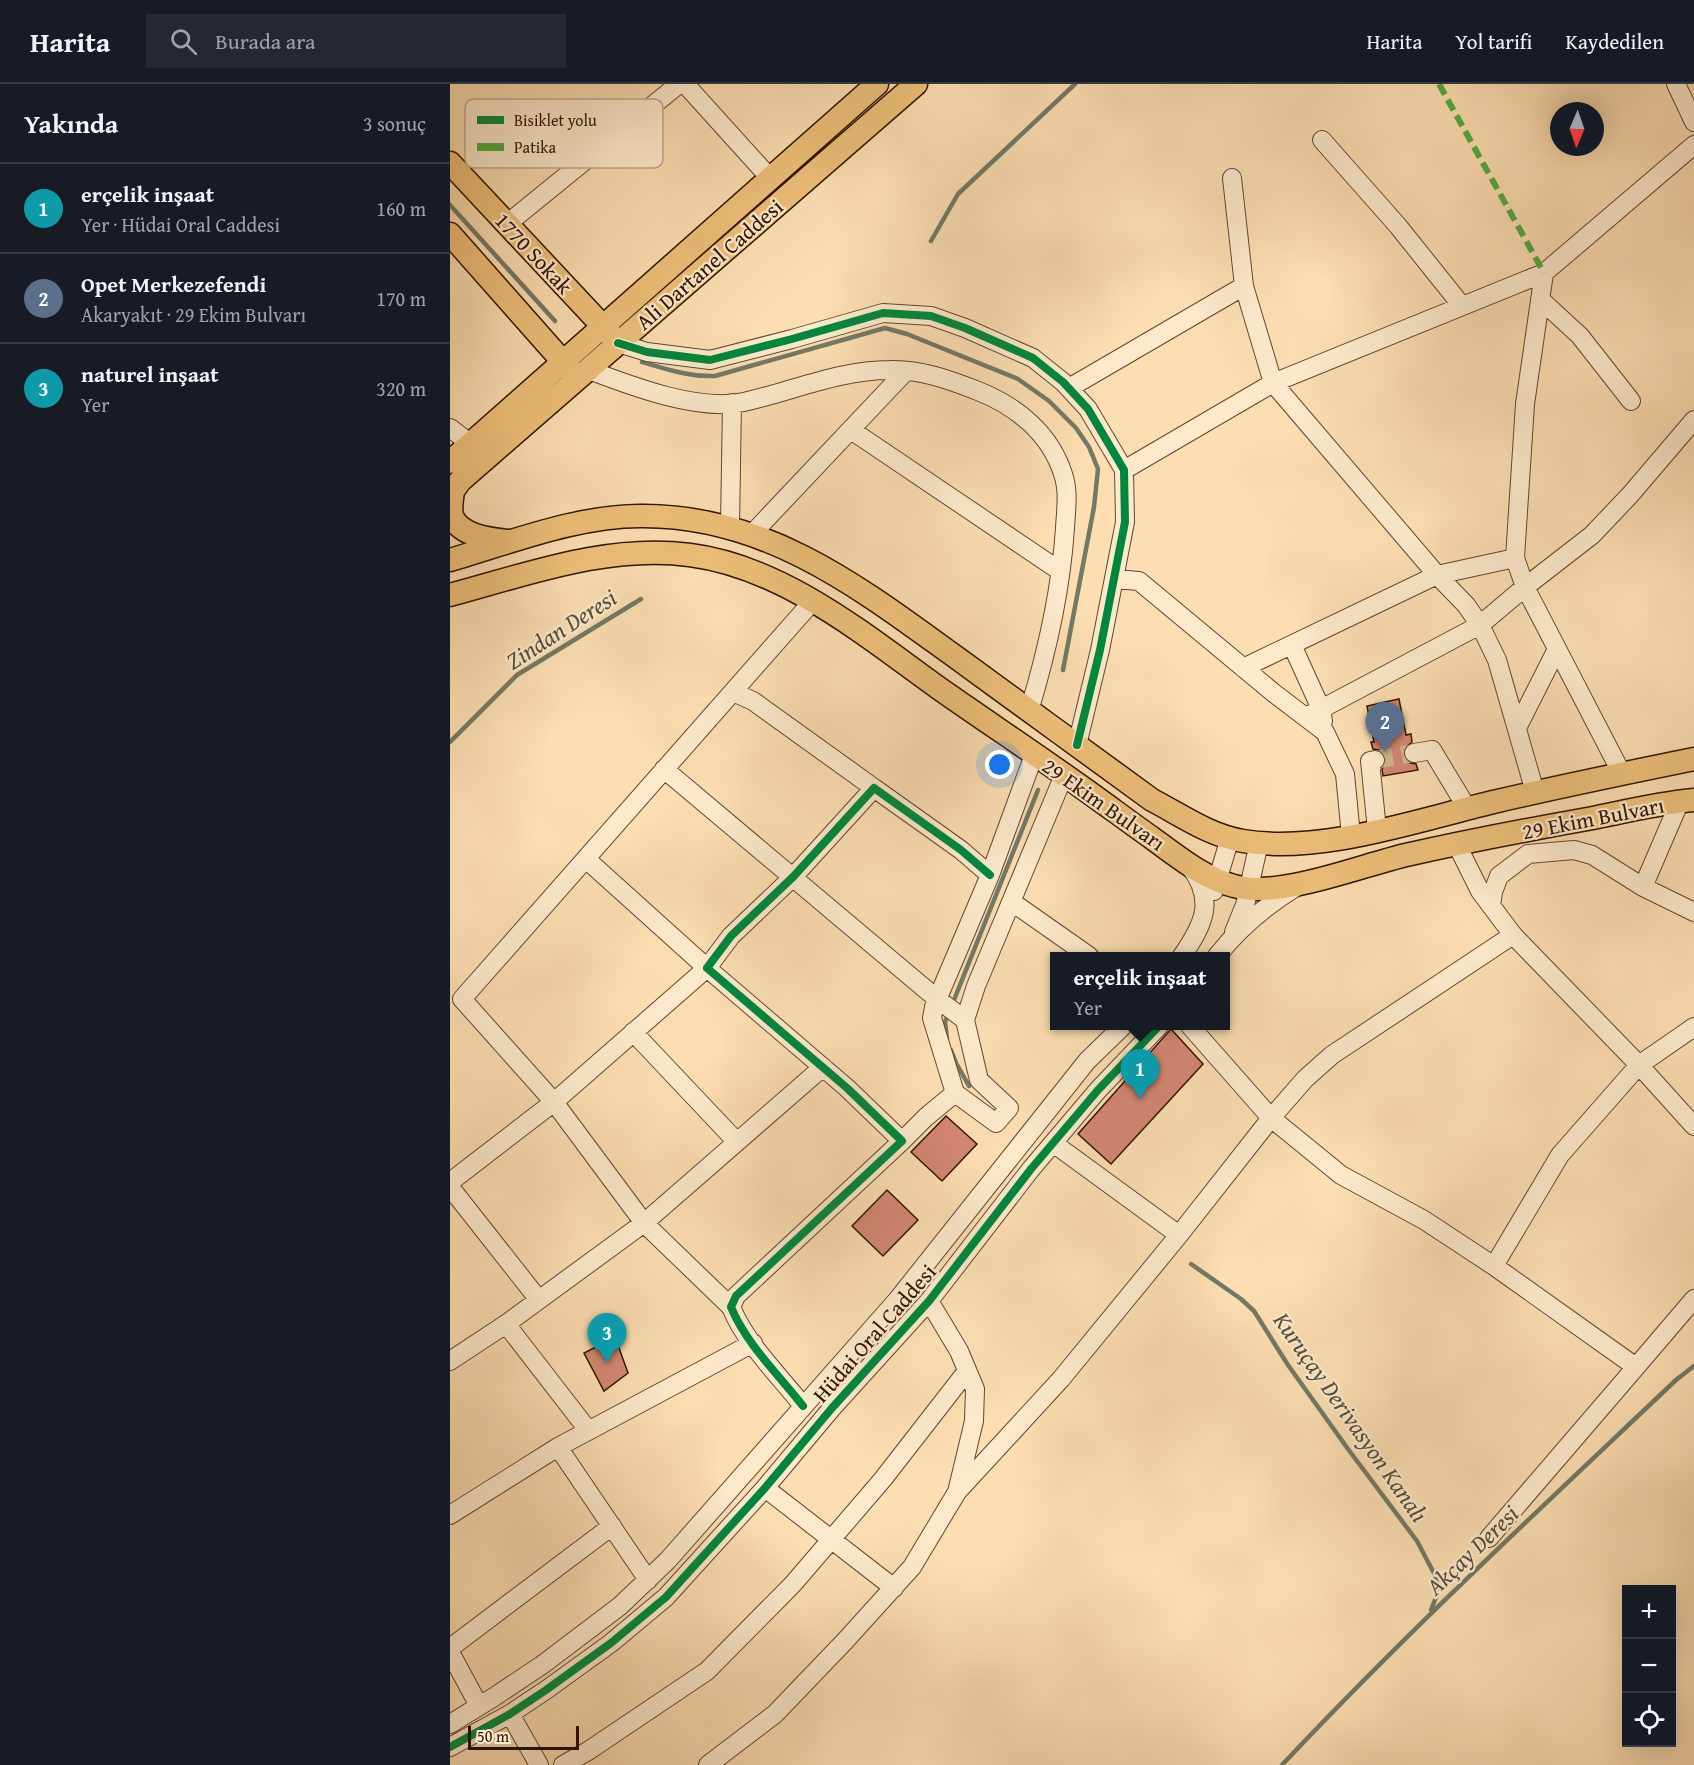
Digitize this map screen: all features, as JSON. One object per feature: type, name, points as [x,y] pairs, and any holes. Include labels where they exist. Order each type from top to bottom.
[{"type":"main road","name":"Ali Dartanel Caddesi","points":[[450,462],[877,84]]},
{"type":"main road","name":"Ali Dartanel Caddesi","points":[[451,493],[460,481],[916,84]]},
{"type":"main road","name":"1770 Sokak","points":[[450,163],[618,343]]},
{"type":"main road","points":[[450,234],[563,361],[583,374]]},
{"type":"main road","points":[[451,493],[452,516],[462,528],[482,537],[516,541]]},
{"type":"main road","name":"29 Ekim Bulvarı","points":[[450,560],[595,519],[615,517],[687,518],[752,534],[779,544],[858,587],[1152,800],[1203,828],[1230,838],[1259,843],[1298,842],[1351,836],[1535,792],[1694,759]]},
{"type":"main road","name":"29 Ekim Bulvarı","points":[[450,595],[587,558],[658,553],[690,555],[726,562],[782,584],[845,621],[1189,865],[1218,880],[1249,889],[1272,889],[1457,844],[1687,800]]},
{"type":"street","points":[[661,99],[679,84]]},
{"type":"street","points":[[685,84],[770,178]]},
{"type":"street","points":[[1676,84],[1694,122]]},
{"type":"street","points":[[1322,140],[1398,226],[1462,306]]},
{"type":"street","points":[[1124,470],[1273,383],[1544,273],[1694,145]]},
{"type":"street","points":[[507,224],[576,168]]},
{"type":"street","points":[[1232,178],[1244,286],[1273,383],[1437,575],[1466,605],[1480,625],[1497,660],[1535,792]]},
{"type":"street","points":[[1544,273],[1525,404],[1515,558],[1525,587],[1622,774]]},
{"type":"street","points":[[1069,388],[1244,286]]},
{"type":"street","points":[[1540,299],[1580,336],[1631,401]]},
{"type":"street","points":[[618,343],[647,352],[710,360],[883,313],[931,316],[965,328],[1033,358],[1069,388],[1088,409],[1124,470],[1125,522],[1100,650],[1077,745]]},
{"type":"street","points":[[583,374],[643,390],[720,404],[742,402],[847,374],[891,369],[952,381],[1000,400],[1028,421],[1048,442],[1064,474],[1067,500],[1060,571],[1044,663],[1029,711]]},
{"type":"street","points":[[752,534],[906,371]]},
{"type":"street","points":[[730,527],[732,403]]},
{"type":"street","points":[[1313,713],[1480,625],[1592,535],[1630,495],[1694,420]]},
{"type":"street","points":[[450,428],[471,444]]},
{"type":"street","points":[[851,430],[1060,571]]},
{"type":"street","points":[[1243,668],[1437,575],[1515,558]]},
{"type":"street","points":[[1115,579],[1139,581],[1243,668],[1313,713]]},
{"type":"street","points":[[804,1406],[753,1343],[731,1307],[644,1223],[554,1102],[456,1004],[812,602]]},
{"type":"street","points":[[1292,645],[1313,713],[1325,732],[1345,774],[1351,836]]},
{"type":"street","points":[[1517,728],[1557,649]]},
{"type":"street","points":[[733,692],[753,701],[961,850],[990,875]]},
{"type":"street","points":[[1660,766],[1694,747]]},
{"type":"street","points":[[1414,753],[1432,750],[1467,808]]},
{"type":"street","points":[[664,769],[939,1001],[961,1018],[979,1080],[1009,1108],[996,1123],[955,1093],[932,1018],[939,1001],[990,875],[1034,755]]},
{"type":"street","points":[[1375,760],[1370,761],[1377,830]]},
{"type":"street","points":[[961,1018],[1012,903],[1064,775]]},
{"type":"street","points":[[450,1182],[554,1102],[707,968],[731,936],[793,877],[874,788]]},
{"type":"street","points":[[1643,887],[1687,800]]},
{"type":"street","points":[[1185,952],[1202,922],[1218,880],[1230,838]]},
{"type":"street","points":[[1232,937],[1249,889],[1259,843]]},
{"type":"street","points":[[1457,844],[1480,891],[1513,935],[1639,1065],[1694,1126]]},
{"type":"street","points":[[1491,906],[1499,876],[1527,854],[1574,850],[1592,855],[1643,887],[1694,912]]},
{"type":"street","points":[[586,859],[707,968],[823,1066],[902,1141]]},
{"type":"street","points":[[1189,865],[1199,878],[1203,891],[1202,922]]},
{"type":"street","points":[[1221,952],[1232,937],[1277,899],[1301,883]]},
{"type":"street","points":[[1012,903],[1082,952]]},
{"type":"street","points":[[708,1765],[775,1714],[912,1567],[957,1492],[1061,1378],[1305,1079],[1332,1056],[1513,935]]},
{"type":"street","points":[[1494,1266],[1560,1155],[1639,1065],[1694,1027]]},
{"type":"street","name":"Hüdai Oral Caddesi","points":[[450,1724],[542,1665],[621,1606],[669,1560],[912,1282],[1087,1061],[1119,1030]]},
{"type":"street","name":"Hüdai Oral Caddesi","points":[[450,1747],[510,1714],[611,1642],[666,1597],[929,1301],[1098,1089],[1155,1030]]},
{"type":"street","points":[[1194,1030],[1271,1118],[1341,1175],[1424,1220],[1494,1266],[1636,1367]]},
{"type":"street","points":[[633,1032],[736,1141]]},
{"type":"street","points":[[450,1361],[506,1324],[644,1223],[823,1066]]},
{"type":"street","points":[[731,1307],[736,1296],[926,1117],[955,1093]]},
{"type":"street","points":[[1053,1143],[1179,1235]]},
{"type":"street","points":[[450,1187],[539,1300]]},
{"type":"street","points":[[1489,1538],[1694,1299]]},
{"type":"street","points":[[929,1301],[959,1351],[975,1389],[974,1421],[957,1492]]},
{"type":"street","points":[[506,1324],[588,1430]]},
{"type":"street","points":[[450,1515],[558,1447],[753,1343]]},
{"type":"street","points":[[563,1765],[588,1751],[707,1671],[793,1584],[883,1479],[967,1371]]},
{"type":"street","points":[[558,1447],[648,1580]]},
{"type":"street","points":[[765,1488],[894,1587]]},
{"type":"street","points":[[479,1706],[450,1650],[612,1526]]},
{"type":"street","points":[[510,1714],[539,1765]]},
{"type":"building","points":[[1399,699],[1406,735],[1411,734],[1412,742],[1404,749],[1403,755],[1410,763],[1416,764],[1418,770],[1383,776],[1382,769],[1386,763],[1386,757],[1379,750],[1373,749],[1371,742],[1374,742],[1367,706]]},
{"type":"building","points":[[1170,1030],[1203,1064],[1111,1164],[1078,1134]]},
{"type":"building","points":[[946,1116],[977,1144],[942,1181],[911,1152]]},
{"type":"building","points":[[887,1190],[918,1220],[883,1256],[852,1226]]},
{"type":"building","points":[[615,1337],[628,1373],[604,1391],[584,1353]]},
{"type":"waterway","name":"Zindan Deresi","points":[[931,241],[958,194],[1075,84]]},
{"type":"waterway","name":"Kuruçay Derivasyon Kanalı","points":[[450,205],[555,321]]},
{"type":"waterway","name":"Kuruçay Derivasyon Kanalı","points":[[642,362],[687,374],[715,376],[885,328],[907,334],[1018,379],[1049,401],[1076,428],[1089,447],[1098,469],[1094,507],[1063,670]]},
{"type":"waterway","name":"Zindan Deresi","points":[[450,742],[517,675],[641,599]]},
{"type":"waterway","name":"Kuruçay Derivasyon Kanalı","points":[[952,1005],[1038,790]]},
{"type":"waterway","name":"Kuruçay Derivasyon Kanalı","points":[[947,1039],[945,1022],[949,1013]]},
{"type":"waterway","name":"Kuruçay Derivasyon Kanalı","points":[[951,1050],[969,1086]]},
{"type":"waterway","name":"Kuruçay Derivasyon Kanalı","points":[[1191,1264],[1241,1299],[1254,1311],[1288,1365],[1417,1541],[1436,1577],[1438,1592],[1431,1610]]},
{"type":"waterway","name":"Akçay Deresi","points":[[1282,1765],[1476,1570],[1676,1380],[1694,1366]]},
{"type":"tunnel","points":[[1375,760],[1414,753]]},
{"type":"marked path","points":[[1439,84],[1544,273]]},
{"type":"cycle path","points":[[618,343],[647,352],[710,360],[883,313],[931,316],[965,328],[1033,358],[1063,382],[1088,409],[1124,470],[1125,522],[1100,650],[1077,745]]},
{"type":"cycle path","points":[[803,1406],[745,1334],[731,1307],[736,1296],[902,1141],[847,1088],[707,968],[731,936],[793,877],[874,788],[961,850],[990,875]]},
{"type":"cycle path","points":[[450,1747],[510,1714],[546,1690],[611,1643],[666,1597],[929,1301],[1031,1169],[1098,1090],[1155,1030]]},
{"type":"place","name":"Opet Merkezefendi","points":[[1385,752]]},
{"type":"place","name":"erçelik inşaat","points":[[1140,1099]]},
{"type":"place","name":"naturel inşaat","points":[[607,1363]]}]
